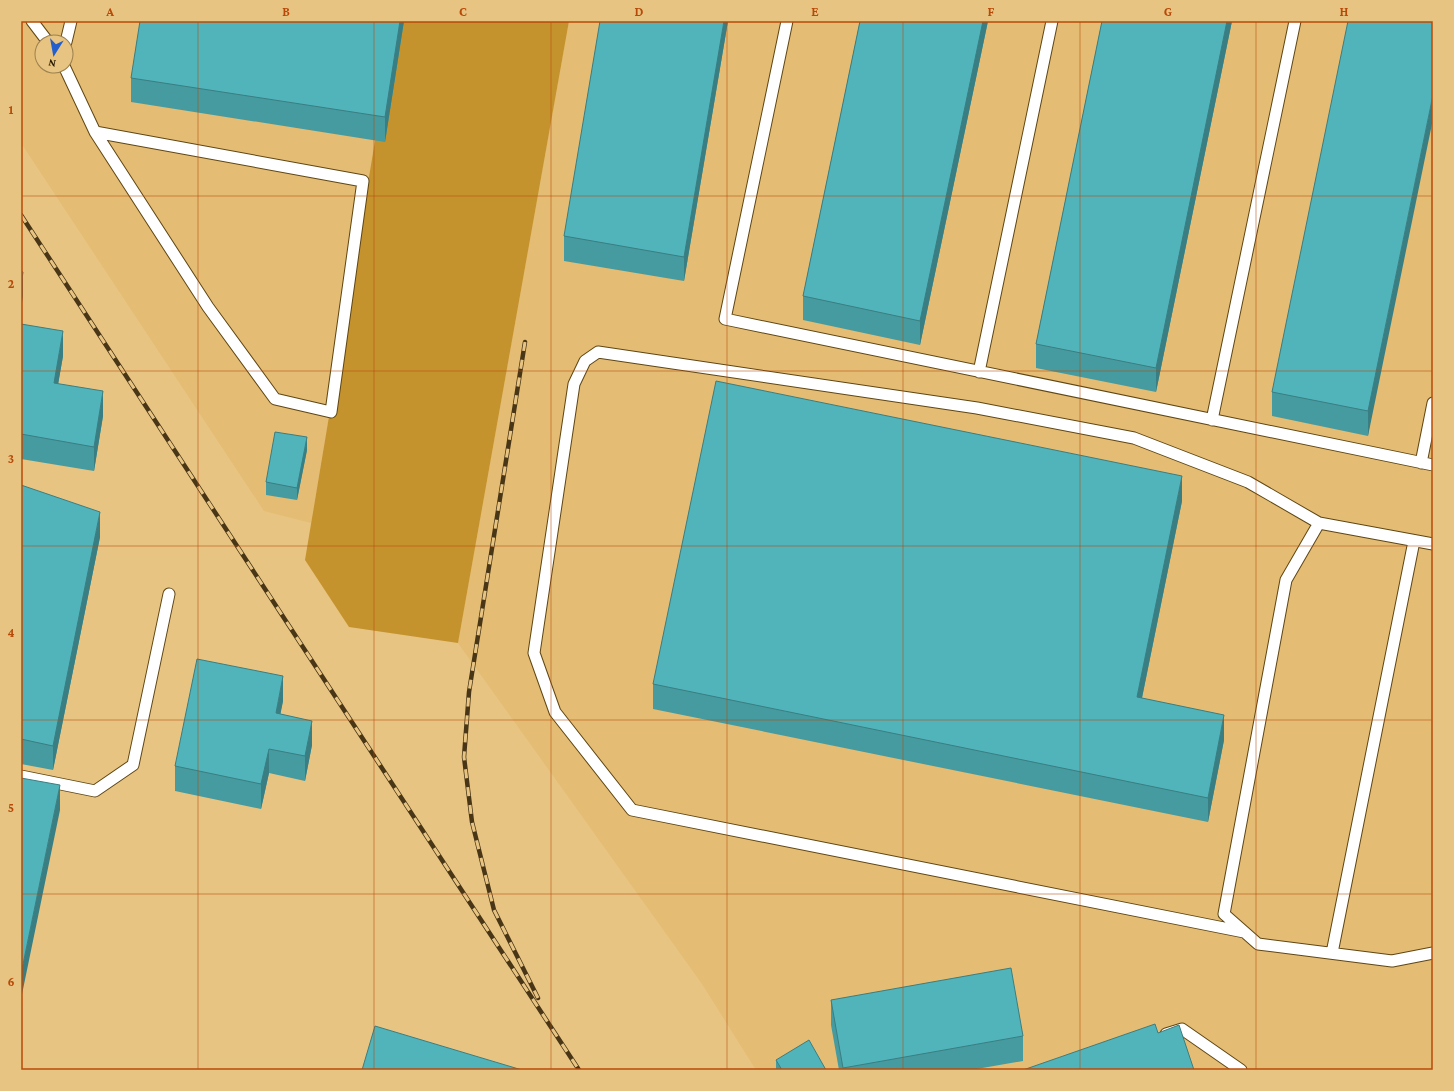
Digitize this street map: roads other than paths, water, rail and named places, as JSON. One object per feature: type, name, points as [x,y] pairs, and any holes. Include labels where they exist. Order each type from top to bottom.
[{"type":"lane","points":[[32,21],[42,34]]},
{"type":"lane","points":[[68,34],[71,21]]},
{"type":"lane","points":[[787,21],[725,320],[1433,465]]},
{"type":"lane","points":[[979,372],[1052,21]]},
{"type":"lane","points":[[1212,420],[1295,21]]},
{"type":"lane","points":[[68,74],[95,132],[208,307],[275,398],[331,412],[363,181],[95,132]]},
{"type":"lane","points":[[1244,932],[632,810],[555,712],[534,653],[574,384],[585,361],[598,352],[977,408],[1134,438],[1248,482],[1320,523],[1433,544]]},
{"type":"lane","points":[[1421,463],[1433,403]]},
{"type":"lane","points":[[1320,523],[1286,580],[1224,914],[1258,944],[1392,961],[1433,953]]},
{"type":"lane","points":[[1332,953],[1414,541]]},
{"type":"lane","points":[[21,776],[95,791],[133,765],[169,594]]},
{"type":"lane","points":[[1152,1039],[1182,1029],[1241,1070]]},
{"type":"railway","points":[[21,215],[579,1070]]},
{"type":"railway","points":[[525,342],[469,692],[464,757],[472,822],[494,910],[538,998]]}]
